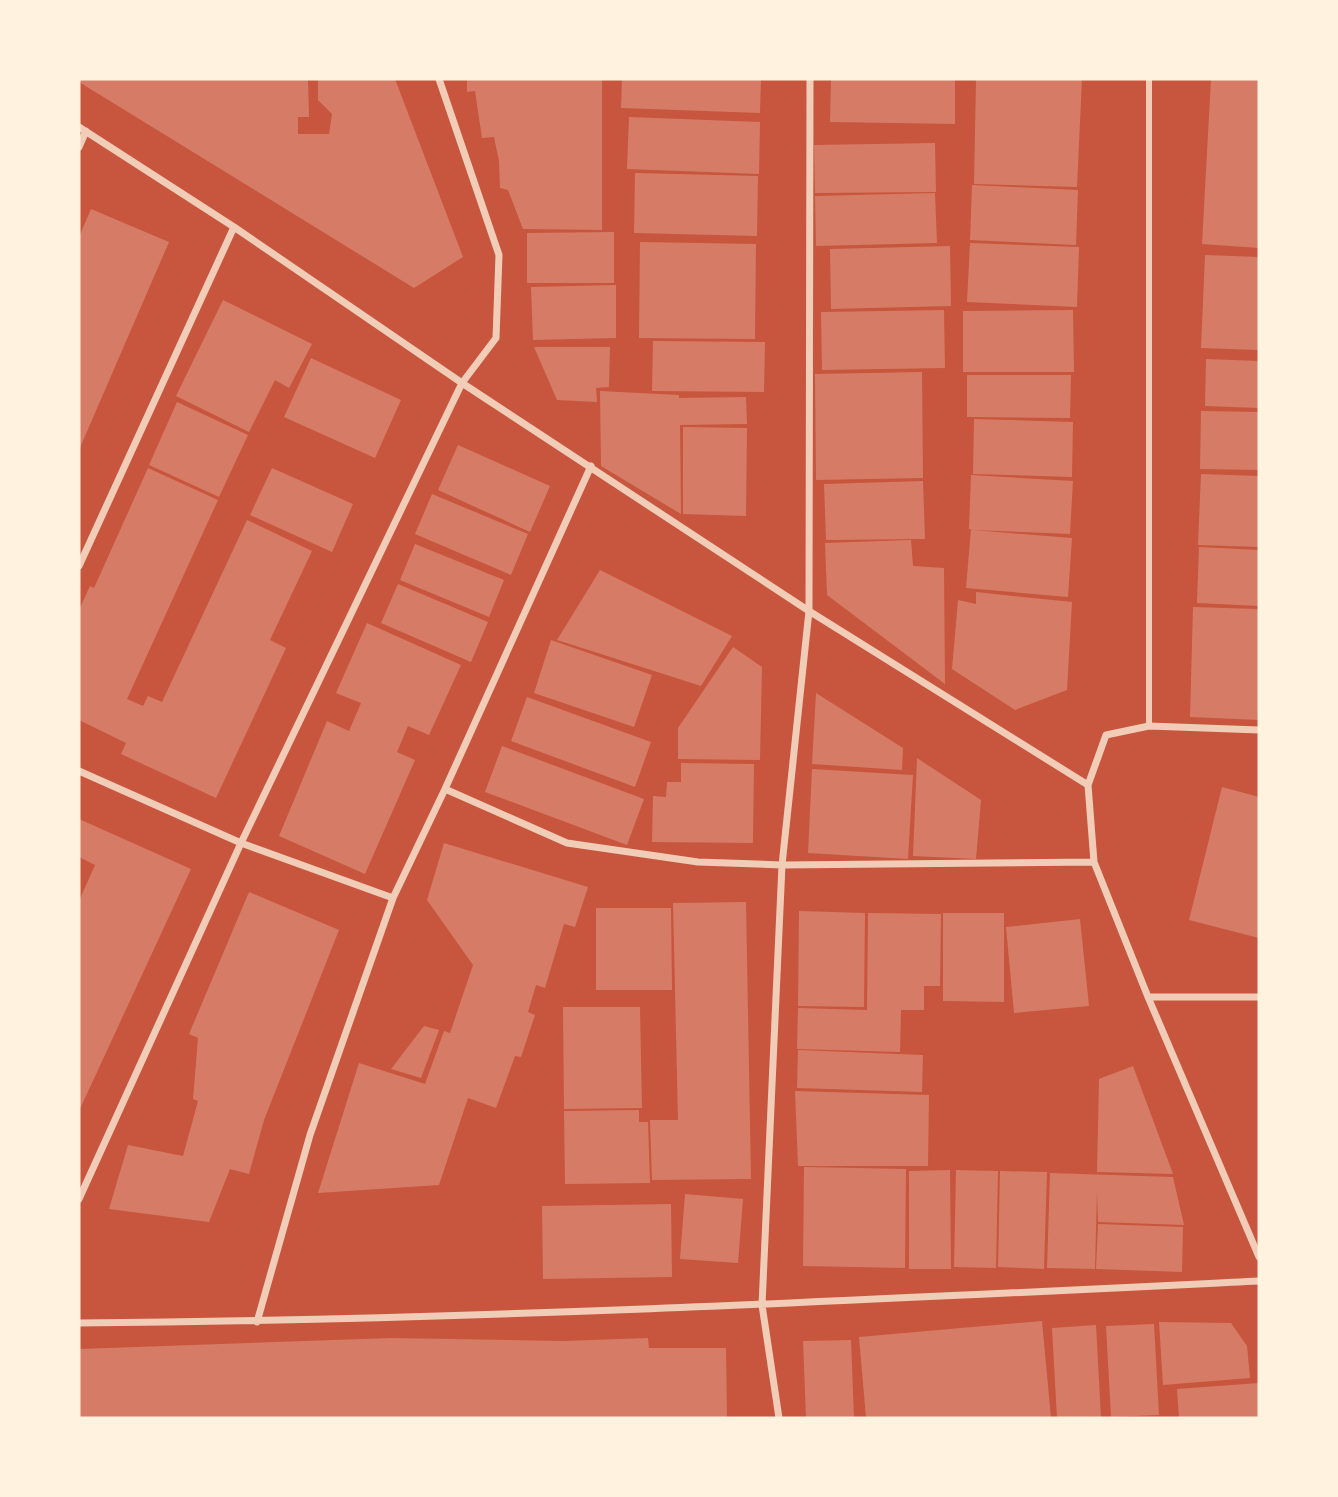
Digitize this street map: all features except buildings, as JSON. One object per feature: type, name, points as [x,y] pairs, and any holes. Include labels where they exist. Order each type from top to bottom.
[{"type":"street","points":[[79,1199],[241,843],[462,383],[496,338],[499,255],[439,79]]},
{"type":"street","points":[[779,1418],[762,1305],[782,865],[809,611],[810,79]]},
{"type":"street","points":[[1149,79],[1149,726]]},
{"type":"street","points":[[79,147],[82,129],[234,227],[462,383],[809,611],[1088,785]]},
{"type":"street","points":[[79,566],[234,227]]},
{"type":"street","points":[[257,1322],[310,1135],[393,898],[591,466]]},
{"type":"street","points":[[1259,730],[1149,726],[1106,735],[1088,785],[1094,862],[1259,1257]]},
{"type":"street","points":[[79,771],[241,843],[393,898]]},
{"type":"street","points":[[445,789],[567,844],[698,862],[782,865],[1094,862]]},
{"type":"street","points":[[1148,996],[1259,997]]},
{"type":"street","points":[[79,1323],[257,1322],[762,1305],[1259,1281]]}]
